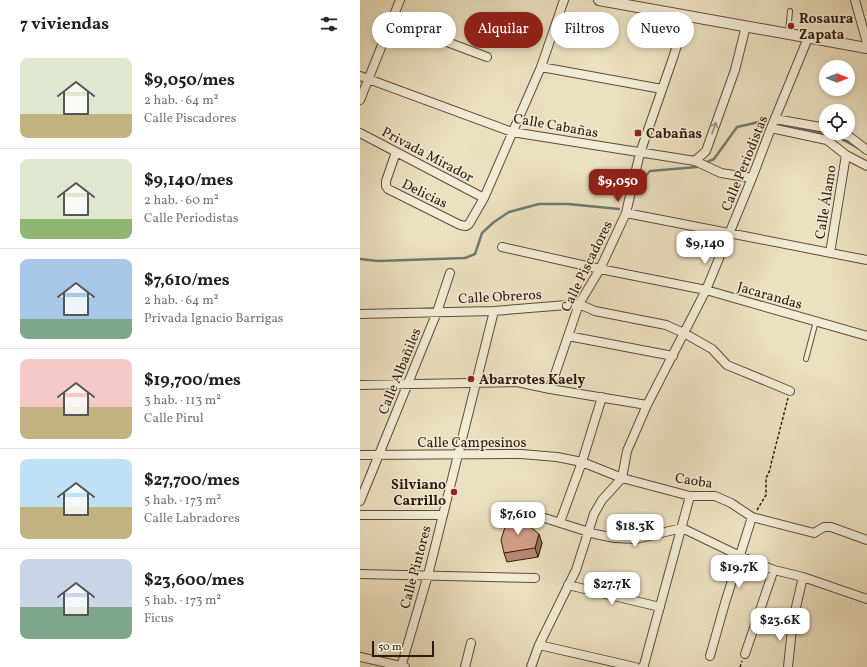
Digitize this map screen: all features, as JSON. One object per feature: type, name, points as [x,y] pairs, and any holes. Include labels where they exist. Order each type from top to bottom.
[{"type":"street","points":[[395,12],[400,0]]},
{"type":"street","points":[[484,198],[540,67],[564,0]]},
{"type":"street","points":[[599,0],[664,12]]},
{"type":"street","points":[[855,0],[867,42]]},
{"type":"street","points":[[694,17],[867,48]]},
{"type":"street","points":[[695,161],[706,152],[734,70],[746,26]]},
{"type":"street","name":"Calle Periodistas","points":[[622,478],[627,451],[647,405],[706,290],[808,38]]},
{"type":"street","points":[[456,45],[487,57]]},
{"type":"street","points":[[360,100],[380,48]]},
{"type":"street","name":"Calle Piscadores","points":[[550,389],[578,304],[600,269],[626,213],[640,153],[675,48]]},
{"type":"street","points":[[540,67],[662,89]]},
{"type":"street","name":"Calle Cabañas","points":[[360,76],[512,132],[695,161],[721,173],[752,178]]},
{"type":"street","points":[[775,119],[819,127]]},
{"type":"street","points":[[771,128],[826,140],[846,155],[867,166]]},
{"type":"street","name":"Privada Mirador","points":[[360,133],[484,198]]},
{"type":"street","points":[[854,140],[867,150]]},
{"type":"street","name":"Delicias","points":[[396,152],[386,181],[386,186],[388,189],[466,226],[469,224],[484,198]]},
{"type":"street","name":"Calle Álamo","points":[[830,253],[846,155]]},
{"type":"street","points":[[626,213],[867,260]]},
{"type":"street","name":"Jacarandas","points":[[502,247],[600,269],[706,290],[867,336]]},
{"type":"street","name":"Calle Albañiles","points":[[360,501],[437,312],[450,273]]},
{"type":"street","name":"Calle Obreros","points":[[360,314],[494,310],[578,304],[595,311],[666,325],[684,333],[712,349],[727,364],[790,391]]},
{"type":"street","name":"Calle Pintores","points":[[402,667],[428,575],[494,310]]},
{"type":"street","points":[[568,336],[673,356]]},
{"type":"street","points":[[360,385],[517,382],[647,405]]},
{"type":"street","points":[[560,522],[582,462],[602,397]]},
{"type":"street","name":"Calle Campesinos","points":[[360,455],[521,454],[557,457],[582,462]]},
{"type":"street","name":"Caoba","points":[[582,462],[622,478],[690,496],[715,496],[731,503],[752,517],[798,530],[814,534],[824,527],[831,527],[867,540]]},
{"type":"street","points":[[531,667],[539,645],[576,570],[594,514],[602,500],[622,478]]},
{"type":"street","points":[[642,667],[690,496]]},
{"type":"street","points":[[530,513],[595,534],[615,538],[636,538],[682,528],[740,556],[774,570],[803,577],[867,599]]},
{"type":"street","points":[[360,515],[443,515]]},
{"type":"street","points":[[710,656],[724,603],[752,517]]},
{"type":"street","points":[[745,654],[772,572],[774,570]]},
{"type":"street","points":[[360,574],[535,578]]},
{"type":"street","points":[[788,667],[793,620],[803,577]]},
{"type":"street","points":[[568,585],[660,607]]},
{"type":"street","points":[[465,667],[471,642]]},
{"type":"street","points":[[539,645],[635,667]]},
{"type":"street","points":[[360,657],[402,667]]},
{"type":"lane","points":[[788,34],[790,11]]},
{"type":"lane","points":[[806,359],[816,321]]},
{"type":"path","points":[[752,517],[766,495],[766,478],[770,470],[790,391]]},
{"type":"building","points":[[514,514],[539,534],[535,548],[504,553],[501,540],[506,524]]},
{"type":"waterway","points":[[705,163],[714,159],[737,127],[759,122]]},
{"type":"waterway","points":[[782,124],[788,125]]},
{"type":"waterway","points":[[797,127],[838,137],[858,148]]},
{"type":"waterway","points":[[638,184],[650,171],[697,167]]},
{"type":"waterway","points":[[360,259],[378,261],[465,258],[475,254],[482,233],[494,222],[509,212],[539,204],[568,204],[619,209]]},
{"type":"place","name":"Rosaura Zapata","points":[[791,26]]},
{"type":"place","name":"Cabañas","points":[[638,133]]},
{"type":"place","name":"Abarrotes Kaely","points":[[471,379]]},
{"type":"place","name":"Silviano Carrillo","points":[[454,492]]}]
